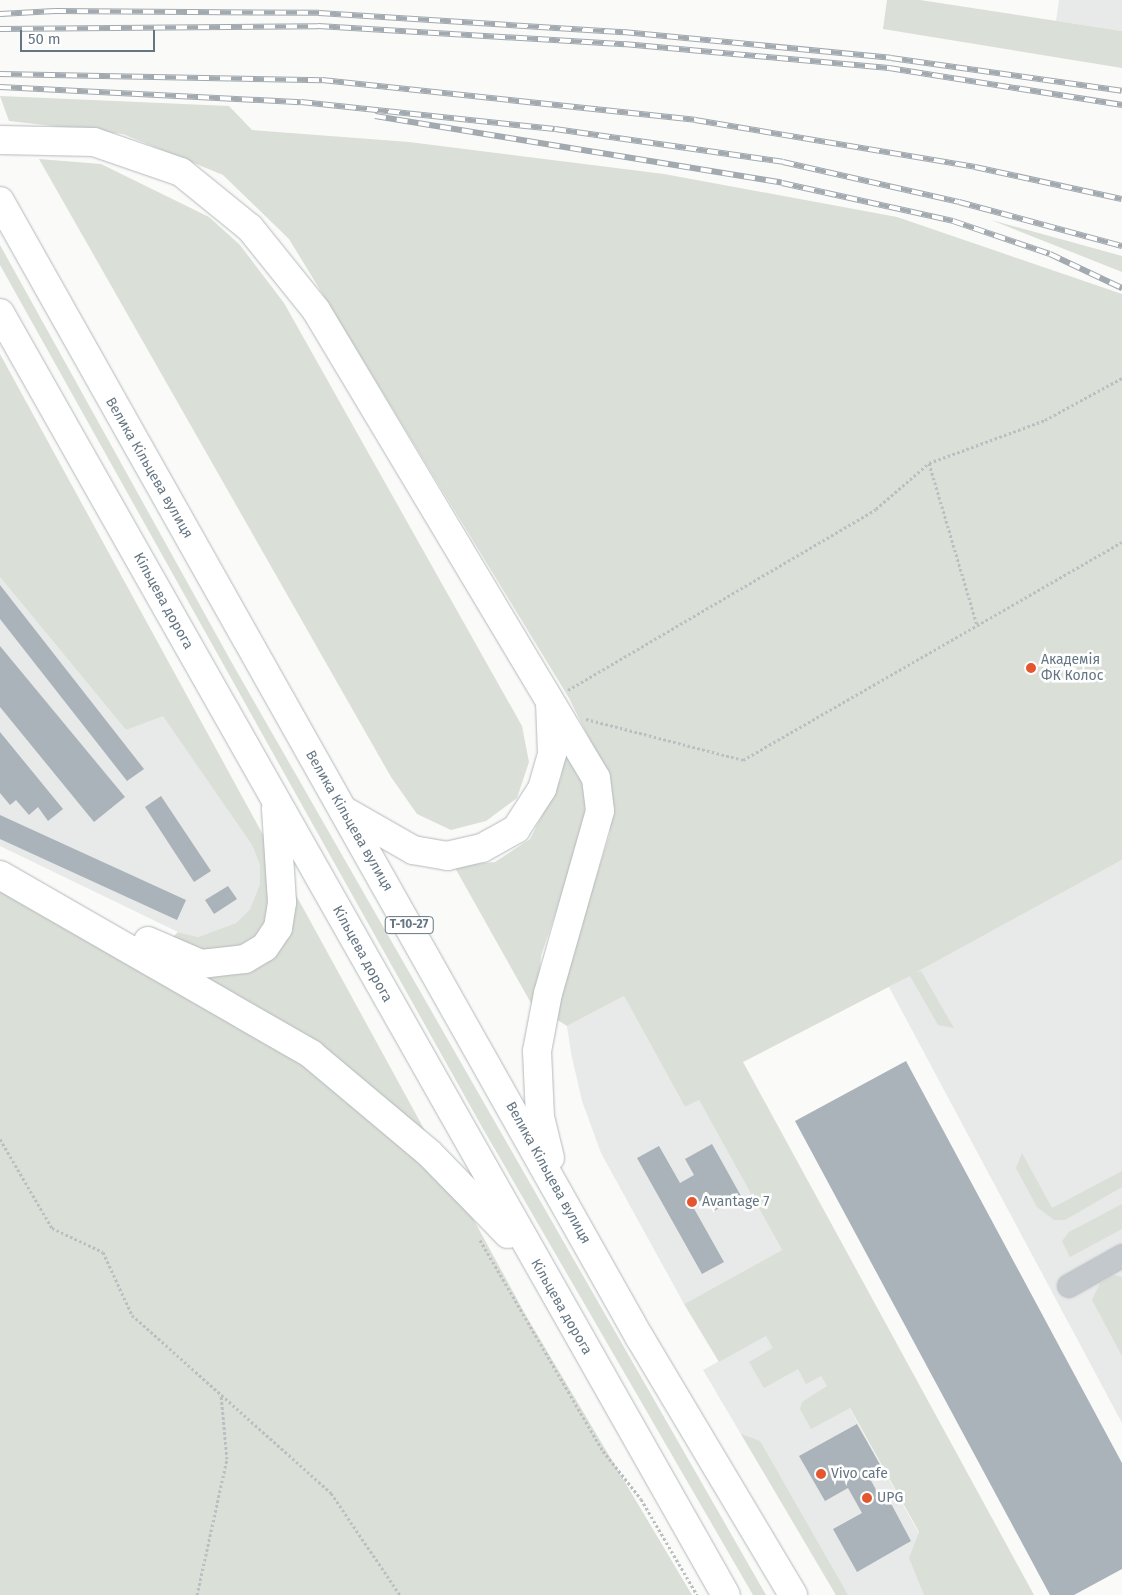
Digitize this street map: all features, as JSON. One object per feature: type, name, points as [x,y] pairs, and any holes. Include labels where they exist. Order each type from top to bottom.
[{"type":"highway","points":[[0,140],[94,142],[181,172],[250,228],[316,310],[596,778],[600,811],[548,993],[537,1051],[540,1117],[560,1196]]},
{"type":"highway","name":"Велика Кільцева вулиця","points":[[0,201],[27,253],[560,1196],[793,1595]]},
{"type":"highway","name":"Кільцева дорога","points":[[0,313],[532,1258],[726,1595]]},
{"type":"highway","points":[[343,810],[413,850],[447,856],[482,848],[516,829],[542,789],[552,754],[553,705]]},
{"type":"highway","points":[[45,898],[202,964],[245,959],[265,947],[278,928],[282,902],[275,799]]},
{"type":"highway","points":[[0,875],[45,898],[335,1071],[429,1153],[532,1258]]},
{"type":"lane","points":[[1069,1286],[1122,1256]]},
{"type":"path","points":[[553,705],[876,509],[929,463],[1044,420],[1122,378]]},
{"type":"path","points":[[929,463],[977,625]]},
{"type":"path","points":[[553,705],[743,760],[1122,542]]},
{"type":"path","points":[[0,1139],[52,1228],[103,1252],[132,1315],[331,1493],[400,1595]]},
{"type":"path","points":[[476,1234],[603,1451],[641,1499],[697,1595]]},
{"type":"path","points":[[197,1595],[227,1459],[221,1394]]},
{"type":"shaded area","points":[[887,0],[920,0],[1122,31],[1122,68],[883,29]]},
{"type":"shaded area","points":[[1059,0],[1122,0],[1122,31],[1056,21]]},
{"type":"shaded area","points":[[0,96],[229,106],[252,130],[409,142],[664,174],[897,217],[1122,294],[1122,860],[915,973],[921,971],[954,1028],[938,1025],[910,976],[743,1062],[1034,1595],[924,1595],[909,1558],[919,1532],[850,1408],[811,1429],[800,1409],[802,1402],[827,1386],[821,1376],[806,1384],[798,1369],[764,1388],[749,1362],[773,1348],[766,1336],[719,1362],[684,1304],[782,1250],[699,1100],[685,1107],[624,996],[567,1026],[556,1019],[567,968],[610,833],[609,779],[569,698],[289,239],[223,175],[123,134],[9,121]]},
{"type":"shaded area","points":[[39,159],[101,164],[209,217],[240,245],[284,303],[522,726],[529,762],[517,798],[486,821],[451,830],[417,814],[391,777]]},
{"type":"shaded area","points":[[991,220],[1122,256],[1122,272]]},
{"type":"shaded area","points":[[0,245],[232,663],[766,1595],[753,1595],[482,1127],[0,265]]},
{"type":"shaded area","points":[[0,354],[528,1319],[692,1595],[0,1595],[0,885],[143,967],[178,932],[198,937],[236,923],[250,909],[260,884],[260,865],[252,845],[163,716],[126,730],[0,577]]},
{"type":"shaded area","points":[[0,577],[126,730],[163,715],[252,845],[260,865],[260,884],[250,909],[236,923],[198,937],[178,932],[0,846]]},
{"type":"shaded area","points":[[563,751],[586,789],[584,828],[541,956],[536,1012],[454,866],[495,862],[530,839],[561,778]]},
{"type":"shaded area","points":[[1122,860],[1122,1423],[889,987]]},
{"type":"shaded area","points":[[624,996],[685,1107],[699,1100],[782,1250],[684,1304],[601,1153],[582,1101],[571,1053],[567,1026]]},
{"type":"shaded area","points":[[1022,1153],[1052,1208],[1122,1171],[1122,1187],[1065,1220],[1054,1220],[1037,1207],[1016,1168]]},
{"type":"shaded area","points":[[1122,1204],[1122,1229],[1070,1257],[1062,1241],[1069,1232]]},
{"type":"shaded area","points":[[1114,1275],[1122,1277],[1122,1356],[1092,1300],[1100,1283]]},
{"type":"shaded area","points":[[788,1323],[809,1335],[953,1595],[836,1595],[703,1370]]},
{"type":"shaded area","points":[[741,1434],[760,1441],[848,1595],[836,1595]]},
{"type":"building","points":[[0,585],[144,769],[127,781],[0,619]]},
{"type":"building","points":[[0,646],[125,797],[94,822],[0,707]]},
{"type":"building","points":[[0,732],[63,809],[48,821],[38,807],[29,815],[16,800],[10,805],[0,793]]},
{"type":"building","points":[[161,796],[211,871],[194,882],[145,807]]},
{"type":"building","points":[[0,815],[186,900],[177,920],[0,839]]},
{"type":"building","points":[[228,886],[237,899],[214,914],[205,900]]},
{"type":"building","points":[[906,1061],[1122,1463],[1122,1569],[1074,1595],[1050,1595],[795,1121]]},
{"type":"building","points":[[712,1144],[741,1196],[714,1211],[706,1198],[692,1205],[724,1262],[702,1274],[637,1158],[659,1146],[680,1183],[694,1175],[685,1159]]},
{"type":"building","name":"UPG","points":[[857,1424],[882,1468],[868,1475],[881,1499],[887,1496],[911,1541],[857,1572],[833,1529],[862,1513],[848,1488],[825,1501],[799,1456]]},
{"type":"railway","points":[[0,14],[55,11],[319,13],[623,32],[891,58],[1122,91]]},
{"type":"railway","points":[[0,29],[318,26],[624,44],[889,68],[1122,105]]},
{"type":"railway","points":[[0,74],[322,80],[695,120],[975,167],[1122,199]]},
{"type":"railway","points":[[0,87],[301,102],[555,129],[783,162],[959,202],[1122,246]]},
{"type":"railway","points":[[375,116],[782,183],[953,221],[1050,254],[1122,288]]},
{"type":"place","name":"Академія ФК Колос","points":[[1031,668]]},
{"type":"place","name":"Avantage 7","points":[[692,1202]]},
{"type":"place","name":"Vivo cafe","points":[[821,1474]]},
{"type":"place","name":"UPG","points":[[867,1498]]}]
